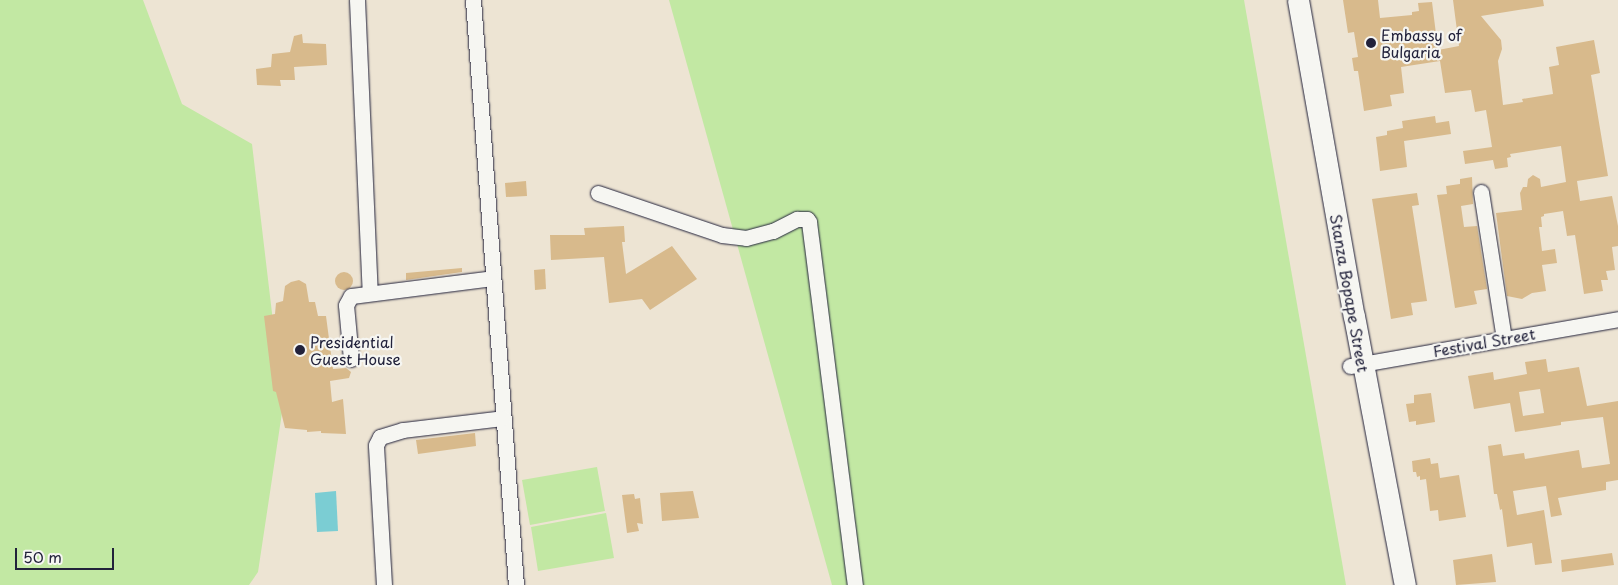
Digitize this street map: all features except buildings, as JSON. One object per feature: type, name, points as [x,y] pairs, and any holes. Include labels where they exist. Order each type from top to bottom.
[{"type":"main road","name":"Stanza Bopape Street","points":[[1284,0],[1356,365],[1405,585]]},
{"type":"main road","name":"Stanza Bopape Street","points":[[1298,0],[1391,585]]},
{"type":"street","points":[[358,0],[370,292]]},
{"type":"street","points":[[473,0],[516,585]]},
{"type":"street","points":[[1481,192],[1504,339]]},
{"type":"street","points":[[598,193],[722,235],[746,238],[773,231],[797,220],[803,219],[810,222],[855,585]]},
{"type":"street","points":[[351,359],[346,306],[351,296],[370,292],[493,278]]},
{"type":"street","name":"Festival Street","points":[[1356,365],[1618,319]]},
{"type":"street","points":[[384,585],[376,445],[380,437],[403,430],[503,418]]},
{"type":"green space","points":[[0,0],[143,0],[182,104],[252,144],[283,406],[258,572],[249,585],[0,585]]},
{"type":"green space","points":[[669,0],[1244,0],[1346,585],[832,585]]},
{"type":"green space","points":[[597,467],[605,511],[530,525],[522,480]]},
{"type":"green space","points":[[606,513],[614,558],[538,571],[531,527]]},
{"type":"water","points":[[336,491],[338,531],[317,532],[315,493]]},
{"type":"place","name":"Embassy of Bulgaria","points":[[1371,43]]},
{"type":"place","name":"Presidential Guest House","points":[[300,350]]}]
